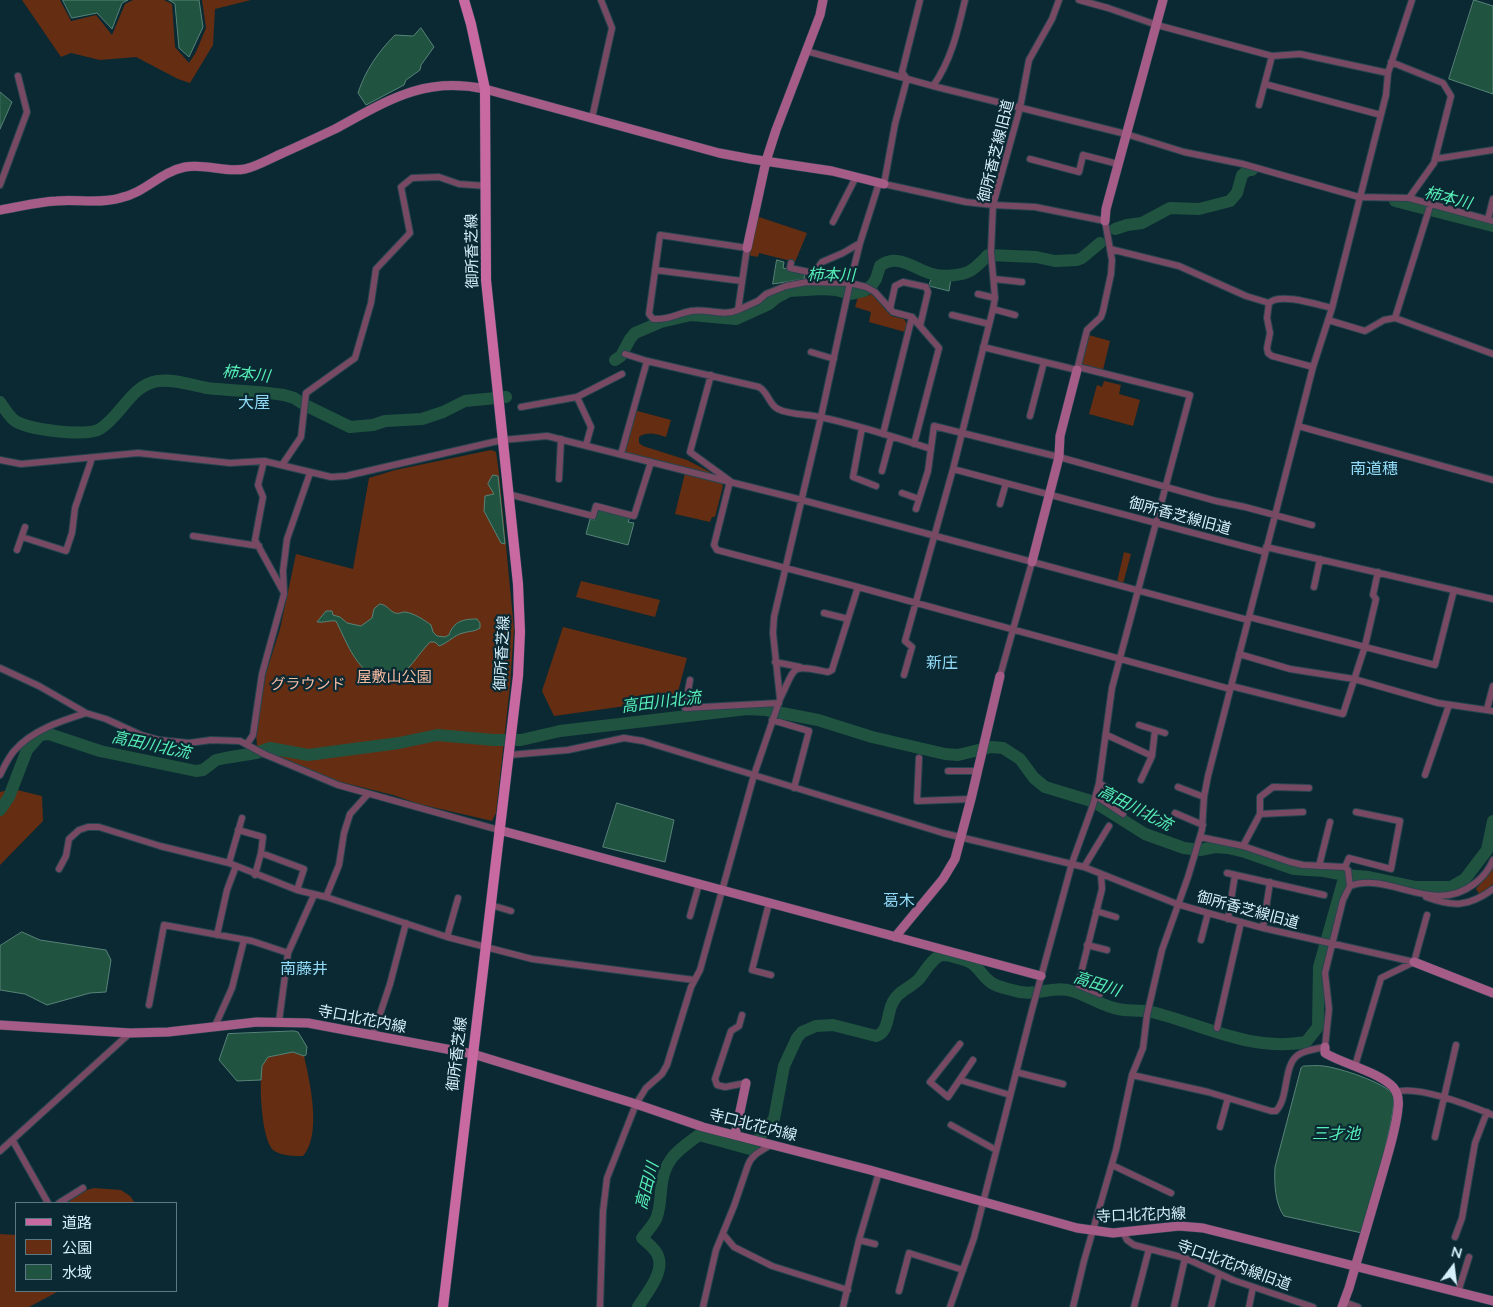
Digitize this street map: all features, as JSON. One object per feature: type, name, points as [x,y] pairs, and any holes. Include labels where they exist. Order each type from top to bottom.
[{"type":"main road","name":"御所香芝線","points":[[443,1307],[520,652],[520,607],[486,280],[485,89],[464,0]]},
{"type":"street","points":[[592,118],[612,28],[601,0]]},
{"type":"street","points":[[738,310],[747,248],[766,161],[820,15],[823,0]]},
{"type":"street","points":[[907,79],[902,72],[920,0]]},
{"type":"street","points":[[933,86],[943,73],[965,0]]},
{"type":"street","name":"御所香芝線旧道","points":[[1059,0],[1052,18],[1029,60],[1020,108],[993,206],[992,255],[995,298],[952,469],[1156,523],[1266,549],[1208,776],[1200,838],[1177,904],[1263,928],[1414,962]]},
{"type":"street","points":[[1079,0],[1157,25],[1211,38],[1272,56],[1300,54],[1388,73]]},
{"type":"street","points":[[896,937],[950,868],[962,837],[1000,676],[1050,495],[1059,457],[1060,436],[1087,330],[1101,317],[1103,311],[1112,266],[1105,221],[1106,209],[1164,0]]},
{"type":"street","points":[[1412,0],[1388,73],[1386,96],[1332,308],[1313,367],[1266,549],[1320,559],[1493,598]]},
{"type":"street","points":[[806,51],[933,86],[1126,134],[1184,152],[1243,164],[1359,197],[1409,198],[1429,207],[1491,220],[1493,199]]},
{"type":"street","points":[[1259,105],[1272,56]]},
{"type":"street","points":[[1391,62],[1443,83],[1451,96],[1435,159],[1409,198]]},
{"type":"street","points":[[0,185],[27,112],[18,76]]},
{"type":"street","points":[[779,703],[773,633],[774,617],[860,243],[881,184],[907,79]]},
{"type":"street","points":[[1264,84],[1381,115]]},
{"type":"street","points":[[0,210],[56,201],[120,199],[136,193],[166,174],[184,167],[199,166],[228,170],[245,169],[318,137],[403,94],[442,86],[472,86],[719,153],[807,167],[966,202],[993,206],[1035,207],[1105,221]]},
{"type":"street","points":[[1435,159],[1493,150]]},
{"type":"street","points":[[1030,159],[1079,172],[1083,155],[1118,164]]},
{"type":"street","points":[[282,465],[301,437],[306,392],[355,358],[370,303],[376,269],[410,233],[401,187],[412,178],[439,177],[459,184],[486,186]]},
{"type":"street","points":[[833,222],[856,177]]},
{"type":"street","points":[[1395,318],[1429,207]]},
{"type":"street","points":[[747,248],[660,235],[649,314],[653,319],[665,320],[692,311],[731,314],[758,301],[766,294],[775,290],[807,282],[866,287],[875,292],[893,312],[912,317],[938,348],[914,444]]},
{"type":"street","points":[[807,282],[822,262],[860,243]]},
{"type":"street","points":[[1110,249],[1180,266],[1246,296],[1269,303],[1277,298],[1293,299],[1332,308]]},
{"type":"street","points":[[791,263],[790,268],[813,273]]},
{"type":"street","points":[[655,270],[742,281]]},
{"type":"street","points":[[994,279],[1022,282]]},
{"type":"street","points":[[890,309],[895,286],[903,282],[926,288],[928,292],[920,326]]},
{"type":"street","points":[[978,294],[995,298]]},
{"type":"street","points":[[1269,303],[1267,318],[1270,333],[1268,353],[1272,356],[1313,367]]},
{"type":"street","points":[[993,309],[1015,315]]},
{"type":"street","points":[[952,315],[989,324]]},
{"type":"street","points":[[883,434],[912,317]]},
{"type":"street","points":[[1328,320],[1365,331],[1384,320],[1395,318],[1493,354]]},
{"type":"street","points":[[950,1307],[983,1202],[1037,989],[1072,863],[1096,796],[1107,735],[1110,697],[1190,395],[983,347]]},
{"type":"street","points":[[811,352],[834,359]]},
{"type":"street","points":[[625,354],[759,387],[768,395],[771,403],[780,410],[821,417],[931,449]]},
{"type":"street","points":[[621,454],[647,360]]},
{"type":"street","points":[[1030,416],[1044,362]]},
{"type":"street","points":[[521,407],[577,397],[622,374]]},
{"type":"street","points":[[711,374],[690,452],[730,481]]},
{"type":"street","points":[[577,397],[591,427],[586,445]]},
{"type":"street","points":[[916,509],[928,471],[934,426],[1059,457],[1216,501],[1312,525]]},
{"type":"street","points":[[1298,426],[1493,480]]},
{"type":"street","points":[[862,428],[853,477],[876,486]]},
{"type":"street","points":[[0,460],[21,464],[138,453],[230,464],[264,462],[331,477],[346,476],[502,440],[538,436],[560,439],[730,481],[1138,590],[1365,646],[1435,666],[1454,590]]},
{"type":"street","points":[[882,471],[891,437]]},
{"type":"street","points":[[559,479],[560,439]]},
{"type":"street","points":[[22,537],[66,551],[72,533],[75,508],[92,458]]},
{"type":"street","points":[[264,462],[258,485],[264,497],[255,540],[260,546],[284,594]]},
{"type":"street","points":[[507,494],[593,516],[596,506],[634,516],[651,462]]},
{"type":"street","points":[[904,675],[912,647],[906,641],[952,469]]},
{"type":"street","points":[[247,744],[253,735],[262,674],[284,594],[287,540],[310,473]]},
{"type":"street","points":[[730,481],[714,545],[717,550],[1231,688],[1343,714],[1365,646],[1376,599],[1373,595],[1378,572]]},
{"type":"street","points":[[1000,504],[1006,483]]},
{"type":"street","points":[[902,493],[919,499]]},
{"type":"street","points":[[17,550],[25,527]]},
{"type":"street","points":[[193,536],[260,546]]},
{"type":"street","points":[[1314,587],[1320,559]]},
{"type":"street","points":[[775,662],[828,672],[832,670],[858,587]]},
{"type":"street","points":[[824,613],[848,619]]},
{"type":"street","points":[[1239,654],[1290,669],[1354,680],[1424,700],[1449,705],[1490,710],[1493,686]]},
{"type":"street","points":[[600,1307],[604,1193],[613,1161],[636,1104],[646,1088],[665,1070],[694,980],[700,970],[754,775],[772,720],[794,670],[800,667]]},
{"type":"street","points":[[0,668],[39,686],[86,713],[106,719],[141,735],[159,740],[189,743],[211,740],[240,741],[264,754],[338,785],[368,794],[1041,976]]},
{"type":"street","points":[[690,680],[684,708],[779,703]]},
{"type":"street","points":[[1425,775],[1449,705]]},
{"type":"street","points":[[0,774],[14,752],[23,743],[60,721],[86,713]]},
{"type":"street","points":[[772,720],[809,731],[794,788]]},
{"type":"street","points":[[1139,725],[1165,733]]},
{"type":"street","points":[[1141,780],[1152,756],[1155,730]]},
{"type":"street","points":[[1107,735],[1152,756]]},
{"type":"street","points":[[509,755],[568,750],[624,738],[643,741],[943,833],[1072,863],[1177,904],[1162,950],[1147,1015],[1143,1048],[1132,1075],[1112,1165],[1074,1307]]},
{"type":"street","points":[[919,758],[917,801],[972,799]]},
{"type":"street","points":[[948,771],[978,771]]},
{"type":"street","points":[[1099,783],[1145,811]]},
{"type":"street","points":[[1243,846],[1260,814],[1260,797],[1273,787],[1308,788]]},
{"type":"street","points":[[1178,788],[1204,798]]},
{"type":"street","points":[[326,897],[339,864],[344,833],[350,814],[368,794]]},
{"type":"street","points":[[1096,796],[1124,814]]},
{"type":"street","points":[[1260,814],[1303,812]]},
{"type":"street","points":[[1356,812],[1400,821],[1391,869],[1349,858],[1346,869],[1350,884],[1343,900],[1326,974],[1330,1009],[1325,1052],[1388,1083],[1396,1092],[1398,1102],[1397,1117],[1343,1305],[1358,1307]]},
{"type":"street","points":[[1175,814],[1203,825]]},
{"type":"street","points":[[228,863],[242,818]]},
{"type":"street","points":[[1319,866],[1330,822]]},
{"type":"street","points":[[59,869],[66,856],[69,839],[79,830],[88,826],[228,863],[297,890],[326,897],[486,948],[532,959],[694,980]]},
{"type":"street","points":[[1084,867],[1109,826]]},
{"type":"street","points":[[238,830],[263,837],[255,875]]},
{"type":"street","points":[[1200,838],[1243,846],[1290,862],[1346,869]]},
{"type":"street","points":[[261,853],[304,869],[297,890]]},
{"type":"street","points":[[1350,884],[1370,883],[1441,896],[1460,892],[1477,882],[1493,860]]},
{"type":"street","points":[[218,935],[228,890],[236,866]]},
{"type":"street","points":[[1226,873],[1324,895]]},
{"type":"street","points":[[1100,994],[1078,985],[1102,889],[1101,874]]},
{"type":"street","points":[[1228,919],[1235,875]]},
{"type":"street","points":[[1263,928],[1270,882]]},
{"type":"street","points":[[690,916],[699,884]]},
{"type":"street","points":[[1418,893],[1442,902],[1459,905],[1473,900],[1493,888]]},
{"type":"street","points":[[280,1021],[288,953],[314,895]]},
{"type":"street","points":[[447,937],[458,898]]},
{"type":"street","points":[[770,903],[752,970],[771,975]]},
{"type":"street","points":[[490,905],[512,911]]},
{"type":"street","points":[[1096,911],[1116,917]]},
{"type":"street","points":[[1201,940],[1208,913]]},
{"type":"street","points":[[1414,962],[1427,915]]},
{"type":"street","points":[[1217,1028],[1241,922]]},
{"type":"street","points":[[373,1035],[390,984],[406,923]]},
{"type":"street","points":[[149,1005],[164,925],[244,940],[288,953]]},
{"type":"street","points":[[215,1026],[232,988],[244,940]]},
{"type":"street","points":[[1087,945],[1108,950]]},
{"type":"street","points":[[1355,1066],[1381,978],[1414,962],[1493,993]]},
{"type":"street","points":[[735,1135],[746,1084],[725,1087],[717,1085],[715,1079],[731,1031],[739,1026],[742,1015]]},
{"type":"street","name":"寺口北花内線","points":[[0,1025],[130,1033],[168,1032],[280,1021],[308,1023],[373,1035],[473,1054],[636,1104],[703,1127],[879,1172],[1093,1231],[1122,1232],[1179,1226],[1203,1228],[1493,1302]]},
{"type":"street","points":[[0,1152],[130,1033]]},
{"type":"street","points":[[960,1044],[930,1082],[948,1097],[973,1060]]},
{"type":"street","points":[[1435,1138],[1456,1045]]},
{"type":"street","points":[[1132,1075],[1228,1098],[1271,1111],[1276,1110],[1281,1103],[1293,1059],[1301,1053],[1325,1047]]},
{"type":"street","points":[[1016,1072],[1063,1084]]},
{"type":"street","points":[[960,1080],[1010,1095]]},
{"type":"street","points":[[1396,1092],[1412,1090],[1490,1114],[1476,1143],[1462,1218],[1454,1237]]},
{"type":"street","points":[[1220,1127],[1228,1098]]},
{"type":"street","points":[[950,1125],[996,1150]]},
{"type":"street","points":[[12,1141],[47,1202]]},
{"type":"street","points":[[703,1307],[713,1260],[750,1159],[768,1143]]},
{"type":"street","points":[[1112,1165],[1171,1194]]},
{"type":"street","points":[[843,1307],[858,1240],[879,1172]]},
{"type":"street","points":[[61,1202],[83,1188]]},
{"type":"street","name":"寺口北花内線旧道","points":[[1122,1232],[1130,1243],[1185,1258],[1219,1275],[1298,1305],[1313,1307]]},
{"type":"street","points":[[723,1234],[734,1247],[772,1266],[848,1290]]},
{"type":"street","points":[[858,1240],[875,1244]]},
{"type":"street","points":[[1134,1307],[1149,1249]]},
{"type":"street","points":[[899,1290],[909,1253],[963,1270]]},
{"type":"street","points":[[1458,1292],[1469,1257]]},
{"type":"street","points":[[1174,1307],[1185,1258]]},
{"type":"street","points":[[1211,1307],[1219,1275]]},
{"type":"street","points":[[1249,1307],[1253,1287]]},
{"type":"green space","points":[[22,0],[60,0],[71,21],[96,15],[112,35],[125,4],[133,0],[164,0],[172,4],[175,47],[189,63],[206,28],[202,0],[251,0],[215,9],[213,45],[190,83],[178,79],[136,57],[100,60],[71,53],[61,57]]},
{"type":"green space","points":[[756,216],[807,233],[795,262],[759,253],[758,257],[747,255]]},
{"type":"green space","points":[[872,294],[891,316],[904,319],[908,325],[905,332],[869,322],[871,312],[855,307],[858,297]]},
{"type":"green space","points":[[1089,335],[1110,341],[1103,370],[1082,364]]},
{"type":"green space","points":[[1104,381],[1121,385],[1119,394],[1140,400],[1133,426],[1089,414],[1097,385],[1102,387]]},
{"type":"green space","points":[[630,409],[671,420],[666,437],[646,434],[639,437],[639,443],[687,460],[710,472],[710,475],[618,452]]},
{"type":"green space","name":"屋敷山公園","points":[[491,450],[496,452],[499,473],[514,629],[510,686],[496,813],[492,821],[419,804],[393,795],[333,780],[255,749],[257,746],[256,734],[266,673],[280,629],[296,554],[353,569],[369,478],[395,470]]},
{"type":"green space","points":[[685,473],[720,481],[723,486],[715,517],[712,517],[710,522],[675,514]]},
{"type":"green space","points":[[1124,552],[1131,554],[1123,584],[1117,582]]},
{"type":"green space","points":[[581,581],[660,600],[655,617],[576,597]]},
{"type":"green space","points":[[563,627],[687,658],[676,699],[554,716],[542,691]]},
{"type":"green space","points":[[13,789],[42,796],[43,821],[0,865],[0,792]]},
{"type":"green space","points":[[1493,868],[1493,884],[1480,895],[1476,889]]},
{"type":"green space","points":[[293,1052],[304,1056],[313,1108],[312,1135],[309,1147],[303,1156],[284,1155],[273,1150],[269,1144],[263,1122],[261,1074],[263,1064],[268,1057]]},
{"type":"green space","points":[[94,1188],[121,1190],[130,1196],[134,1202],[60,1202],[72,1194]]},
{"type":"green space","points":[[0,1234],[15,1235],[15,1292],[57,1292],[29,1307],[0,1307]]},
{"type":"water","points":[[63,0],[128,0],[122,3],[112,29],[97,13],[72,18]]},
{"type":"water","points":[[169,0],[199,0],[203,27],[189,57],[179,48],[175,4]]},
{"type":"water","points":[[1474,0],[1493,6],[1493,94],[1449,79]]},
{"type":"water","points":[[421,28],[434,47],[421,65],[420,70],[406,80],[404,85],[366,105],[358,93],[368,69],[383,48],[395,35],[413,36]]},
{"type":"water","points":[[0,92],[12,102],[0,129]]},
{"type":"water","points":[[777,260],[784,262],[783,268],[805,273],[804,279],[773,284]]},
{"type":"water","points":[[932,278],[951,278],[949,291],[929,286]]},
{"type":"water","points":[[493,475],[498,476],[505,544],[501,543],[484,511],[485,496],[494,494],[488,484]]},
{"type":"water","points":[[597,508],[630,517],[628,522],[634,523],[628,545],[586,534],[590,519],[594,520]]},
{"type":"water","points":[[380,604],[395,613],[405,612],[419,617],[431,625],[433,632],[437,636],[445,637],[449,635],[456,624],[467,620],[477,619],[480,623],[480,628],[460,634],[439,646],[435,642],[430,642],[400,675],[389,679],[377,677],[361,666],[355,658],[336,621],[317,622],[326,611],[332,611],[333,615],[340,617],[347,623],[361,626],[372,618],[374,609]]},
{"type":"water","points":[[617,803],[674,820],[665,862],[603,847]]},
{"type":"water","points":[[22,932],[40,940],[106,950],[111,960],[106,992],[90,993],[47,1005],[25,994],[0,990],[0,946]]},
{"type":"water","points":[[298,1032],[307,1047],[306,1055],[293,1052],[268,1057],[262,1066],[261,1080],[237,1081],[219,1060],[228,1034]]},
{"type":"water","name":"三才池","points":[[1304,1066],[1323,1066],[1350,1072],[1382,1086],[1393,1095],[1394,1104],[1387,1139],[1362,1233],[1284,1216],[1281,1211],[1275,1186],[1275,1167],[1301,1068]]},
{"type":"waterway","name":"柿本川","points":[[1115,229],[1142,223],[1170,208],[1199,209],[1230,201],[1237,193],[1242,175],[1248,170],[1252,170]]},
{"type":"waterway","name":"柿本川","points":[[1395,201],[1493,226]]},
{"type":"waterway","name":"柿本川","points":[[615,360],[621,356],[635,333],[661,322],[691,315],[736,319],[769,304],[789,291],[822,289],[851,294],[864,291],[872,285],[880,266],[886,262],[900,261],[932,274],[951,276],[970,271],[988,255],[1036,257],[1055,261],[1077,260],[1100,243]]},
{"type":"waterway","name":"柿本川","points":[[0,402],[12,418],[21,424],[57,431],[83,432],[100,429],[141,388],[158,381],[171,381],[207,388],[284,395],[294,398],[350,427],[373,425],[385,421],[422,419],[443,412],[465,401],[506,397]]},
{"type":"waterway","name":"高田川北流","points":[[0,810],[9,797],[27,750],[40,735],[49,734],[100,751],[196,771],[203,770],[216,760],[256,753],[270,748],[308,755],[399,743],[437,735],[494,740],[521,740],[560,731],[747,709],[766,710],[818,720],[872,737],[945,754],[958,755],[991,747],[1003,748],[1020,759],[1034,778],[1045,787],[1099,805],[1145,834],[1184,848],[1200,850],[1215,847],[1228,848],[1294,869],[1369,877],[1416,887],[1451,887],[1465,879],[1487,850],[1493,821]]},
{"type":"waterway","name":"高田川","points":[[638,1307],[654,1283],[659,1269],[657,1253],[642,1238],[657,1216],[664,1172],[672,1158],[699,1135],[750,1149],[774,1119],[784,1066],[797,1038],[802,1032],[816,1026],[833,1025],[876,1036],[880,1034],[885,1027],[894,1000],[919,979],[936,958],[943,955],[955,957],[973,964],[993,984],[1002,988],[1028,993],[1057,989],[1072,991],[1114,1008],[1152,1012],[1246,1040],[1285,1044],[1306,1042],[1318,1027],[1319,967],[1345,875]]},
{"type":"district","name":"大屋","points":[[254,403]]},
{"type":"district","name":"南道穗","points":[[1374,469]]},
{"type":"district","name":"新庄","points":[[942,663]]},
{"type":"district","name":"葛木","points":[[899,901]]},
{"type":"district","name":"南藤井","points":[[304,969]]},
{"type":"park label","name":"グラウンド","points":[[308,684]]}]
